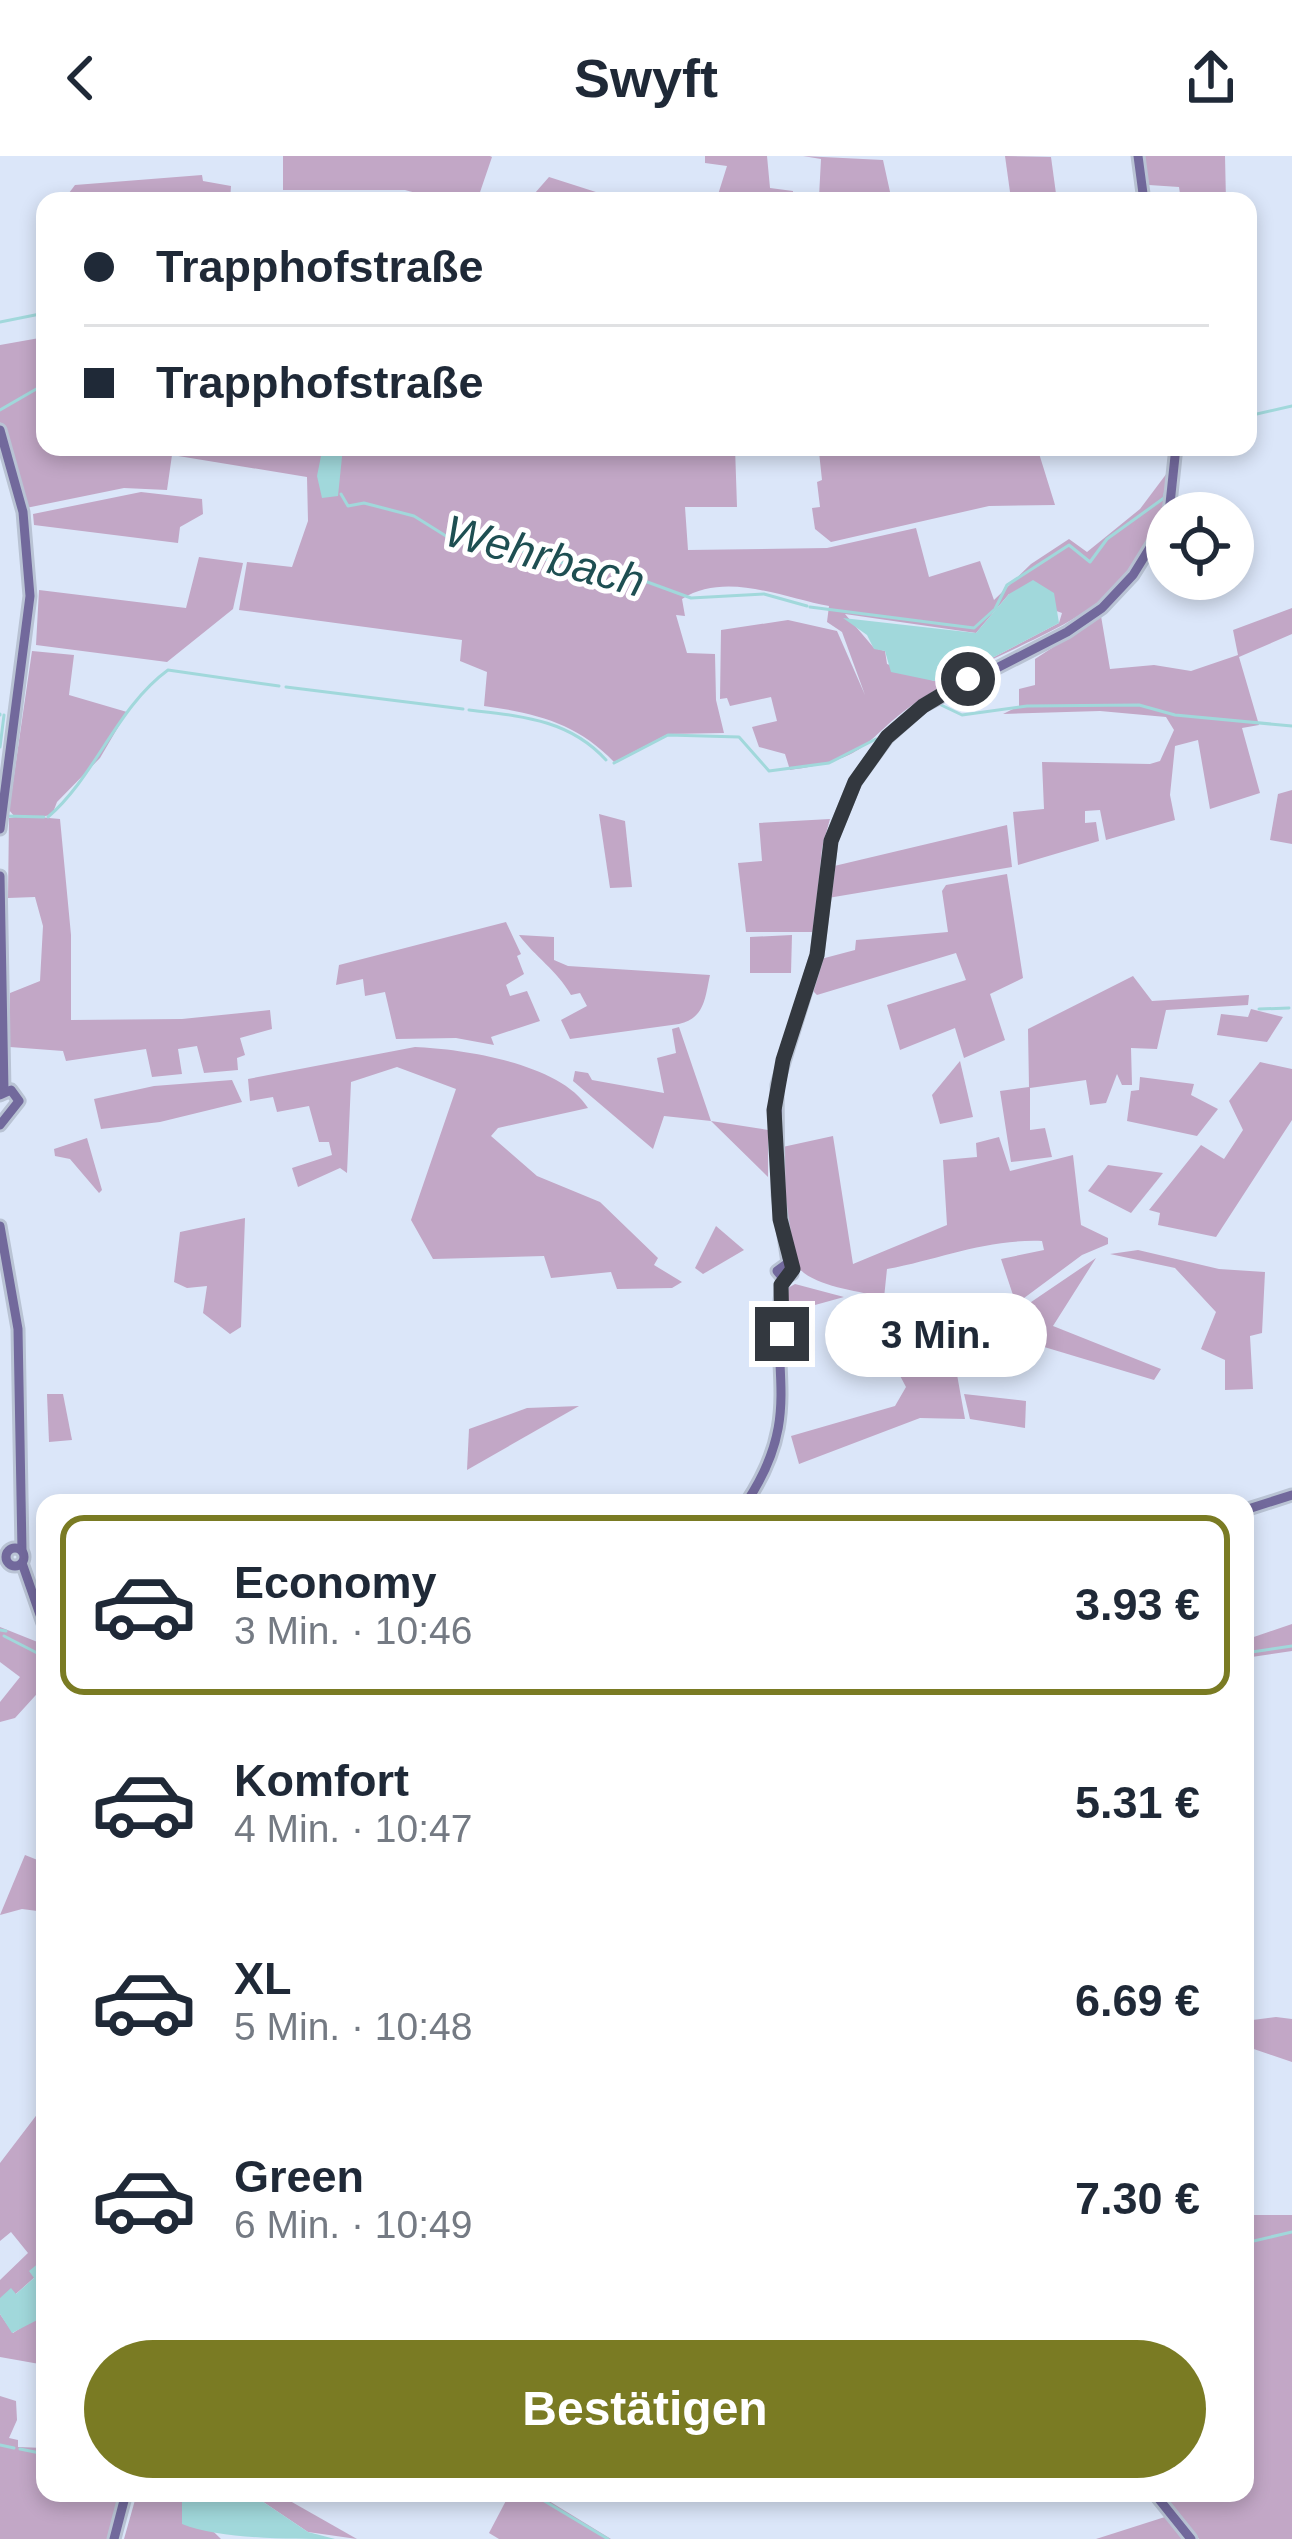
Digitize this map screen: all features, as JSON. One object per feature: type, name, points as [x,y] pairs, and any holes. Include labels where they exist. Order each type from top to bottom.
[{"type":"street","points":[[1138,156],[1143,192]]},
{"type":"street","points":[[0,430],[23,512],[30,596],[0,829]]},
{"type":"street","points":[[1172,492],[1176,456]]},
{"type":"street","points":[[751,1494],[772,1458],[781,1428],[783,1278],[792,1274],[778,1195],[776,1084],[817,955],[831,841],[855,782],[887,737],[923,706],[1067,632],[1102,608],[1146,554]]},
{"type":"street","points":[[0,876],[5,1092],[19,1101],[2,1109],[0,1125]]},
{"type":"street","points":[[0,1226],[18,1329],[20,1531],[11,1555],[36,1608]]},
{"type":"street","points":[[1254,1507],[1292,1495]]},
{"type":"street","points":[[114,2539],[124,2502]]},
{"type":"street","points":[[1161,2502],[1191,2539]]},
{"type":"shaded area","points":[[283,156],[492,157],[480,192],[283,190]]},
{"type":"shaded area","points":[[705,156],[767,156],[770,188],[793,192],[719,192],[727,166],[705,163]]},
{"type":"shaded area","points":[[803,156],[883,160],[890,192],[819,192],[821,159]]},
{"type":"shaded area","points":[[1005,156],[1051,157],[1056,192],[1010,192]]},
{"type":"shaded area","points":[[1144,156],[1225,156],[1226,192],[1180,192],[1179,187],[1149,185]]},
{"type":"shaded area","points":[[202,175],[203,181],[231,186],[231,192],[70,192],[75,185]]},
{"type":"shaded area","points":[[549,177],[596,192],[536,192]]},
{"type":"shaded area","points":[[36,339],[36,456],[172,456],[167,490],[124,488],[26,508],[0,422],[0,345]]},
{"type":"shaded area","points":[[178,456],[735,456],[737,507],[685,507],[688,550],[827,548],[916,528],[929,577],[980,561],[994,600],[1031,564],[1069,539],[1087,552],[1146,501],[1146,549],[1112,592],[1079,615],[924,697],[854,752],[790,770],[785,754],[759,747],[752,727],[777,721],[771,697],[730,706],[727,698],[720,699],[721,630],[788,620],[837,631],[865,695],[842,632],[827,622],[829,606],[736,587],[699,591],[682,599],[685,616],[676,615],[687,653],[715,654],[716,700],[724,733],[668,734],[614,762],[585,738],[554,722],[484,706],[487,672],[460,661],[462,640],[239,610],[247,562],[292,567],[308,521],[307,477]],"holes":[[[1009,594],[1062,613],[1059,623],[971,669],[934,681],[887,664],[885,651],[874,648],[845,614],[976,633]]]},
{"type":"shaded area","points":[[321,456],[342,456],[338,496],[322,498],[317,476]]},
{"type":"shaded area","points":[[819,456],[1040,456],[1055,505],[989,506],[831,542],[815,529],[812,508],[820,507],[817,482],[822,480]]},
{"type":"shaded area","points":[[1167,473],[1172,473],[1167,492],[1153,492]]},
{"type":"shaded area","points":[[141,492],[202,499],[203,514],[180,527],[178,543],[34,525],[33,514]]},
{"type":"shaded area","points":[[199,557],[243,563],[233,609],[167,662],[36,645],[39,590],[186,608]]},
{"type":"shaded area","points":[[1033,580],[1054,593],[1059,623],[971,669],[934,681],[891,672],[885,651],[874,649],[867,635],[843,618],[976,633],[1009,594]]},
{"type":"shaded area","points":[[1292,608],[1292,634],[1239,657],[1259,725],[1242,728],[1260,793],[1210,809],[1198,740],[1175,746],[1170,795],[1175,820],[1106,840],[1100,810],[1085,811],[1085,823],[1096,822],[1099,841],[1018,865],[1013,812],[1044,809],[1042,762],[1150,764],[1160,761],[1174,730],[1166,717],[1100,711],[1003,714],[1019,706],[1019,689],[1035,685],[1035,659],[1101,616],[1110,669],[1154,665],[1191,671],[1238,655],[1233,630]]},
{"type":"shaded area","points":[[32,651],[74,655],[69,695],[127,712],[100,758],[57,802],[52,815],[38,817],[60,819],[71,935],[71,1020],[182,1019],[270,1010],[272,1029],[240,1038],[245,1055],[237,1058],[238,1070],[204,1073],[197,1046],[178,1049],[182,1074],[152,1077],[146,1049],[66,1061],[63,1051],[10,1047],[10,993],[40,981],[43,926],[35,897],[8,898],[9,818],[15,817],[9,810]]},
{"type":"shaded area","points":[[1292,790],[1292,844],[1270,840],[1278,794]]},
{"type":"shaded area","points":[[599,814],[625,821],[632,887],[610,888]]},
{"type":"shaded area","points":[[830,819],[822,848],[814,932],[746,932],[738,863],[762,861],[759,823]]},
{"type":"shaded area","points":[[1007,825],[1012,867],[828,898],[830,867]]},
{"type":"shaded area","points":[[1007,874],[1023,978],[990,994],[1005,1040],[964,1058],[955,1028],[900,1050],[887,1005],[966,980],[956,953],[817,995],[812,990],[821,959],[855,950],[856,940],[948,932],[942,891],[946,885]]},
{"type":"shaded area","points":[[506,922],[521,954],[517,956],[524,974],[506,985],[510,996],[527,991],[540,1021],[491,1037],[494,1045],[456,1038],[396,1039],[385,992],[365,996],[363,979],[336,985],[339,965]]},
{"type":"shaded area","points":[[519,935],[554,937],[554,960],[568,966],[710,975],[702,1006],[694,1017],[679,1024],[570,1039],[561,1020],[587,1006],[580,993],[571,995]]},
{"type":"shaded area","points":[[792,935],[791,973],[750,973],[750,937]]},
{"type":"shaded area","points":[[1133,976],[1152,1001],[1249,995],[1248,1005],[1166,1010],[1157,1049],[1131,1048],[1132,1085],[1122,1085],[1117,1074],[1106,1103],[1090,1105],[1086,1080],[1030,1088],[1030,1130],[1045,1128],[1052,1157],[1011,1162],[1000,1091],[1029,1087],[1028,1029]]},
{"type":"shaded area","points":[[1251,1009],[1283,1017],[1267,1042],[1217,1035],[1221,1014],[1248,1017]]},
{"type":"shaded area","points":[[679,1027],[711,1121],[664,1116],[653,1149],[573,1081],[575,1071],[588,1073],[592,1080],[664,1093],[657,1058],[676,1053],[672,1029]]},
{"type":"shaded area","points":[[415,1047],[510,1062],[575,1093],[588,1108],[498,1128],[491,1136],[537,1176],[600,1202],[658,1258],[654,1265],[682,1282],[672,1288],[617,1289],[611,1272],[551,1278],[544,1256],[433,1259],[411,1220],[456,1089],[397,1067],[351,1082],[347,1173],[340,1168],[298,1187],[292,1168],[332,1155],[329,1142],[319,1142],[309,1106],[277,1112],[273,1097],[250,1101],[248,1079]]},
{"type":"shaded area","points":[[960,1061],[973,1117],[940,1124],[932,1095]]},
{"type":"shaded area","points":[[1260,1062],[1292,1069],[1292,1120],[1216,1237],[1158,1225],[1160,1213],[1149,1210],[1201,1145],[1224,1159],[1243,1130],[1229,1101]]},
{"type":"shaded area","points":[[1140,1077],[1194,1084],[1191,1095],[1218,1109],[1197,1136],[1127,1121],[1131,1091],[1139,1090]]},
{"type":"shaded area","points":[[232,1080],[242,1102],[160,1122],[101,1129],[94,1099],[154,1086]]},
{"type":"shaded area","points":[[711,1121],[768,1130],[768,1177]]},
{"type":"shaded area","points":[[833,1136],[853,1264],[947,1225],[943,1160],[977,1157],[976,1143],[999,1137],[1010,1171],[1073,1155],[1081,1225],[1108,1238],[1108,1244],[1082,1255],[1016,1304],[1001,1259],[1044,1250],[1042,1241],[982,1246],[887,1269],[884,1298],[822,1282],[804,1273],[791,1251],[778,1148]]},
{"type":"shaded area","points":[[87,1138],[99,1193],[70,1159],[55,1156],[54,1149]]},
{"type":"shaded area","points":[[1108,1165],[1163,1173],[1131,1213],[1088,1191]]},
{"type":"shaded area","points":[[245,1218],[241,1327],[230,1334],[203,1313],[207,1286],[187,1288],[174,1282],[180,1232]]},
{"type":"shaded area","points":[[716,1226],[744,1250],[703,1274],[695,1268]]},
{"type":"shaded area","points":[[1138,1250],[1219,1269],[1265,1272],[1262,1333],[1250,1336],[1253,1389],[1225,1390],[1225,1360],[1201,1349],[1216,1312],[1175,1268],[1110,1254]]},
{"type":"shaded area","points":[[1096,1258],[1053,1326],[1161,1369],[1154,1380],[998,1333],[997,1325]]},
{"type":"shaded area","points":[[795,1284],[844,1297],[815,1305],[788,1332],[788,1288]]},
{"type":"shaded area","points":[[861,1302],[911,1316],[906,1346],[934,1356],[960,1356],[956,1369],[965,1419],[920,1418],[799,1464],[791,1436],[895,1406],[906,1387]]},
{"type":"shaded area","points":[[47,1394],[63,1394],[72,1440],[49,1442]]},
{"type":"shaded area","points":[[964,1394],[1026,1401],[1025,1428],[970,1419]]},
{"type":"shaded area","points":[[579,1406],[467,1470],[469,1429],[527,1408]]},
{"type":"shaded area","points":[[1292,1624],[1292,1651],[1254,1657],[1254,1637]]},
{"type":"shaded area","points":[[0,1627],[36,1641],[36,1695],[15,1718],[0,1722],[0,1702],[20,1677],[0,1662]]},
{"type":"shaded area","points":[[25,1855],[36,1859],[36,1911],[0,1915]]},
{"type":"shaded area","points":[[1292,2019],[1292,2062],[1254,2049],[1254,2020]]},
{"type":"shaded area","points":[[36,2116],[36,2276],[0,2308],[0,2280],[28,2253],[11,2232],[0,2241],[0,2163]]},
{"type":"shaded area","points":[[1254,2215],[1292,2215],[1292,2539],[1199,2539],[1169,2502],[1254,2502]]},
{"type":"shaded area","points":[[36,2265],[36,2321],[12,2333],[0,2314],[0,2298],[11,2288],[16,2294],[34,2278],[29,2271]]},
{"type":"shaded area","points":[[0,2314],[13,2333],[36,2318],[36,2363],[0,2357]]},
{"type":"shaded area","points":[[0,2396],[16,2401],[17,2420],[9,2438],[18,2440],[18,2447],[36,2448],[36,2502],[120,2502],[110,2539],[0,2539]]},
{"type":"shaded area","points":[[134,2502],[183,2502],[221,2539],[124,2539]]},
{"type":"shaded area","points":[[182,2502],[263,2502],[308,2532],[335,2539],[255,2537],[182,2524]]},
{"type":"shaded area","points":[[263,2502],[292,2502],[357,2539],[308,2532]]},
{"type":"shaded area","points":[[505,2502],[551,2502],[611,2539],[499,2539],[489,2533]]},
{"type":"shaded area","points":[[1168,2516],[1186,2539],[1096,2539]]},
{"type":"waterway","points":[[0,322],[36,315]]},
{"type":"waterway","name":"Wehrbach","points":[[0,410],[36,389]]},
{"type":"waterway","points":[[1257,414],[1292,406]]},
{"type":"waterway","name":"Wehrbach","points":[[810,607],[974,628],[995,609],[1007,585],[1069,545],[1090,562],[1107,539],[1164,498],[1170,474]]},
{"type":"waterway","name":"Wehrbach","points":[[341,494],[348,506],[364,503],[414,516],[454,541],[513,548],[557,563],[590,561],[691,598],[764,594],[807,606]]},
{"type":"waterway","points":[[48,817],[65,801],[134,703],[168,670],[279,686]]},
{"type":"waterway","points":[[286,687],[463,709]]},
{"type":"waterway","points":[[889,729],[919,704]]},
{"type":"waterway","points":[[939,704],[962,715],[1027,706],[1139,705],[1175,715],[1292,726]]},
{"type":"waterway","points":[[469,710],[560,728],[606,760]]},
{"type":"waterway","points":[[0,747],[4,715]]},
{"type":"waterway","points":[[614,763],[668,735],[739,737],[769,771],[829,763],[876,739]]},
{"type":"waterway","points":[[5,816],[44,817]]},
{"type":"waterway","points":[[1259,1009],[1289,1008]]},
{"type":"waterway","points":[[0,1630],[6,1631]]},
{"type":"waterway","points":[[4,1636],[36,1652]]},
{"type":"waterway","points":[[1254,1652],[1292,1646]]},
{"type":"waterway","points":[[1254,2241],[1292,2232]]},
{"type":"waterway","points":[[0,2445],[14,2448]]},
{"type":"waterway","points":[[20,2449],[36,2452]]},
{"type":"waterway","points":[[546,2502],[608,2539]]},
{"type":"route","points":[[782,1334],[781,1285],[793,1269],[780,1219],[776,1084],[817,955],[831,841],[855,782],[887,737],[923,706],[968,679]]}]
